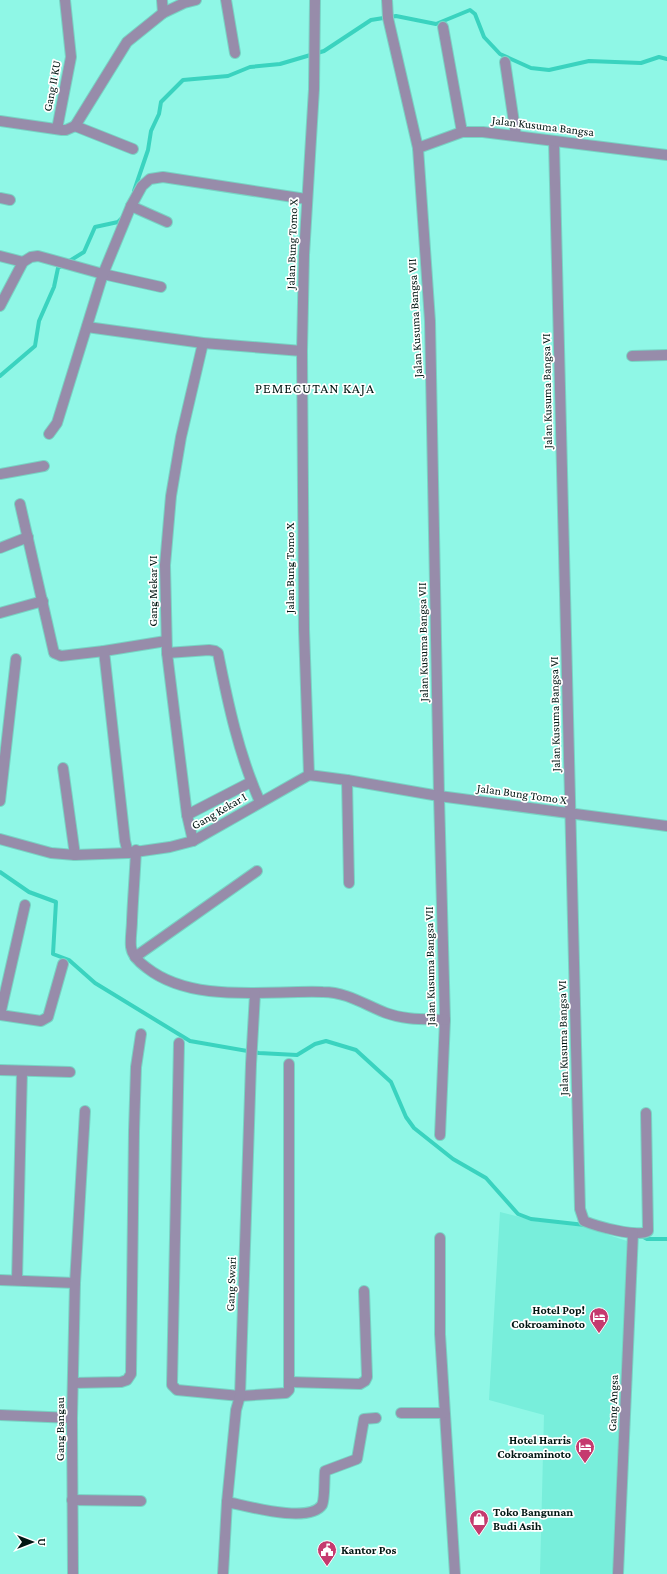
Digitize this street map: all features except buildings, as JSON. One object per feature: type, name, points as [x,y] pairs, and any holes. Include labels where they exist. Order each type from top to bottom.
[{"type":"street","name":"Gang II KU","points":[[57,129],[71,57],[64,0]]},
{"type":"street","points":[[162,0],[163,13]]},
{"type":"street","points":[[0,121],[66,130],[75,126],[128,42],[163,13],[184,3],[196,0]]},
{"type":"street","points":[[226,0],[235,53]]},
{"type":"street","name":"Jalan Bung Tomo X","points":[[315,0],[314,89],[306,199],[302,351],[304,629],[309,775],[438,796],[667,826]]},
{"type":"street","name":"Jalan Kusuma Bangsa VII","points":[[387,9],[418,148],[430,321],[438,796],[446,1020],[440,1135]]},
{"type":"street","points":[[443,27],[462,132]]},
{"type":"street","points":[[505,62],[516,136]]},
{"type":"street","points":[[75,126],[133,149]]},
{"type":"street","name":"Jalan Kusuma Bangsa","points":[[418,148],[462,132],[483,132],[667,155]]},
{"type":"street","name":"Jalan Kusuma Bangsa VI","points":[[554,142],[570,814],[582,1216],[584,1221],[594,1225],[633,1233],[648,1231],[646,1113]]},
{"type":"street","points":[[49,434],[57,423],[103,274],[130,206],[142,186],[150,179],[163,177],[306,199]]},
{"type":"street","points":[[130,206],[167,222]]},
{"type":"street","points":[[0,256],[23,262]]},
{"type":"street","points":[[0,306],[23,262],[31,257],[38,256],[48,257],[103,274],[161,287]]},
{"type":"street","points":[[87,327],[204,343],[302,351]]},
{"type":"street","name":"Gang Mekar VI","points":[[193,841],[187,815],[167,653],[165,565],[171,496],[181,437],[204,343]]},
{"type":"street","points":[[632,356],[667,355]]},
{"type":"street","points":[[0,474],[44,466]]},
{"type":"street","points":[[20,504],[54,653],[61,656],[166,641]]},
{"type":"street","points":[[0,548],[28,537]]},
{"type":"street","points":[[0,613],[43,601]]},
{"type":"street","points":[[167,653],[209,650],[218,653],[228,702],[251,782],[260,802]]},
{"type":"street","points":[[104,651],[125,841],[132,852],[131,948],[139,963],[155,975],[168,982],[190,989],[256,994],[324,992],[349,996],[385,1013],[404,1019],[446,1020]]},
{"type":"street","points":[[0,801],[16,659]]},
{"type":"street","points":[[64,768],[75,855]]},
{"type":"street","name":"Gang Kekar I","points":[[0,840],[51,853],[75,855],[132,852],[170,847],[193,841],[309,775]]},
{"type":"street","points":[[347,780],[350,882]]},
{"type":"street","points":[[187,815],[251,782]]},
{"type":"street","points":[[135,957],[257,871]]},
{"type":"street","points":[[24,905],[0,1015],[41,1020],[48,1018],[63,964]]},
{"type":"street","name":"Gang Swari","points":[[223,1574],[227,1502],[236,1410],[240,1396],[251,1064],[256,994]]},
{"type":"street","points":[[73,1383],[120,1382],[127,1380],[131,1374],[134,1124],[136,1067],[141,1034]]},
{"type":"street","points":[[179,1043],[172,1385],[177,1390],[240,1396],[286,1393],[289,1390],[289,1064]]},
{"type":"street","points":[[0,1070],[70,1072]]},
{"type":"street","points":[[17,1280],[22,1071]]},
{"type":"street","name":"Gang Bangau","points":[[72,1574],[72,1418],[75,1284],[85,1111]]},
{"type":"street","name":"Gang Angsa","points":[[618,1574],[633,1233]]},
{"type":"street","points":[[440,1238],[440,1334],[444,1413],[456,1574]]},
{"type":"street","points":[[0,1280],[75,1284]]},
{"type":"street","points":[[289,1382],[360,1384],[365,1381],[367,1377],[364,1291]]},
{"type":"street","points":[[401,1413],[444,1413]]},
{"type":"street","points":[[0,1415],[72,1418]]},
{"type":"street","points":[[227,1502],[280,1512],[303,1514],[317,1510],[323,1503],[325,1471],[357,1459],[364,1419],[376,1418]]},
{"type":"street","points":[[72,1500],[140,1501]]},
{"type":"shaded area","points":[[500,1212],[540,1222],[569,1222],[627,1241],[616,1574],[540,1574],[544,1415],[489,1400]]},
{"type":"waterway","points":[[134,191],[148,150],[151,131],[159,114],[161,102],[183,80],[228,76],[250,67],[280,64],[324,51],[371,20],[396,16],[436,24],[470,10],[475,14],[484,37],[500,54],[531,68],[549,70],[589,61],[641,63],[659,57],[667,59]]},
{"type":"waterway","points":[[0,376],[35,346],[39,321],[54,287],[58,268],[84,252],[95,227],[118,222],[123,217]]},
{"type":"waterway","points":[[0,872],[29,892],[56,902],[53,954],[69,960],[95,983],[190,1041],[259,1053],[297,1055],[315,1044],[326,1041],[356,1050],[391,1082],[406,1117],[414,1128],[453,1159],[486,1178],[518,1214],[531,1219],[585,1225]]},
{"type":"waterway","points":[[640,1235],[647,1239],[667,1239]]},
{"type":"place","name":"Hotel Pop! Cokroaminoto","points":[[599,1334]]},
{"type":"place","name":"Hotel Harris Cokroaminoto","points":[[585,1464]]},
{"type":"place","name":"Toko Bangunan Budi Asih","points":[[479,1536]]},
{"type":"place","name":"Kantor Pos","points":[[327,1567]]},
{"type":"district","name":"PEMECUTAN KAJA","points":[[315,388]]}]
